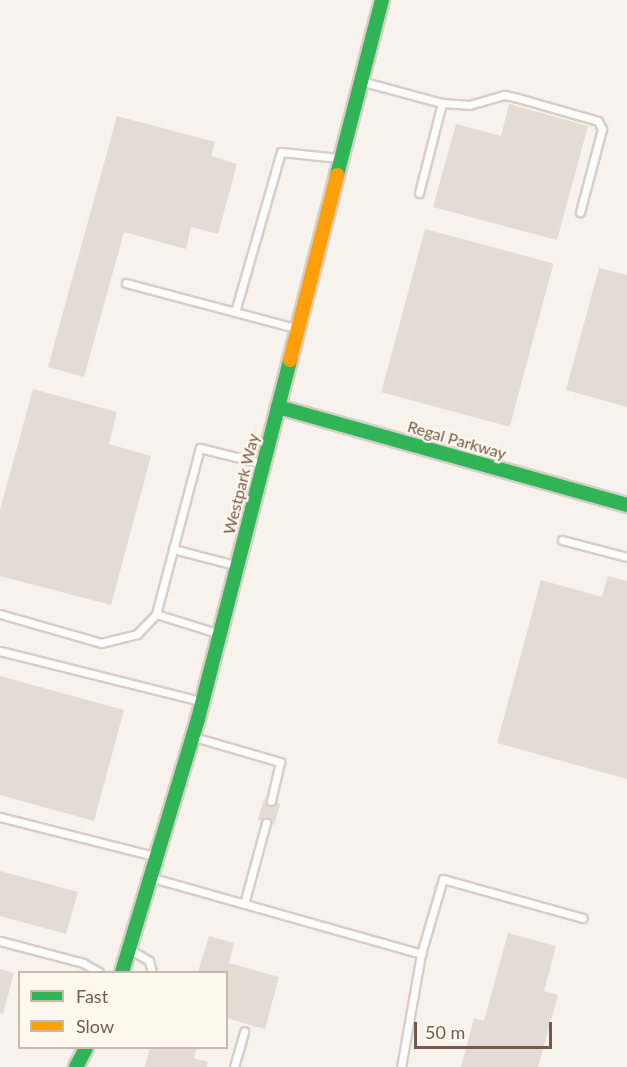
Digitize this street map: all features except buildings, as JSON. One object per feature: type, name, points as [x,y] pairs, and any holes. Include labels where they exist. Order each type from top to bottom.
[{"type":"street","name":"Westpark Way","points":[[122,971],[202,702],[382,0]]},
{"type":"street","name":"Regal Parkway","points":[[278,407],[627,505]]},
{"type":"street","points":[[76,1067],[85,1049]]},
{"type":"lane","points":[[361,81],[442,103],[469,105],[505,96],[598,121],[602,129],[580,212]]},
{"type":"lane","points":[[419,193],[442,103]]},
{"type":"lane","points":[[235,312],[281,152],[341,159]]},
{"type":"lane","points":[[126,283],[298,329]]},
{"type":"lane","points":[[0,614],[101,643],[137,634],[156,614],[201,448],[263,464]]},
{"type":"lane","points":[[562,540],[627,557]]},
{"type":"lane","points":[[173,549],[237,566]]},
{"type":"lane","points":[[156,614],[220,633]]},
{"type":"lane","points":[[0,651],[202,702]]},
{"type":"lane","points":[[192,737],[280,762],[271,801]]},
{"type":"lane","points":[[0,817],[157,857]]},
{"type":"lane","points":[[244,904],[266,823]]},
{"type":"lane","points":[[151,878],[421,954]]},
{"type":"lane","points":[[401,1067],[421,954],[443,879],[583,918]]},
{"type":"lane","points":[[0,941],[83,963],[97,971]]},
{"type":"lane","points":[[130,949],[149,961],[152,971]]},
{"type":"lane","points":[[234,1067],[244,1030]]},
{"type":"traffic: fast","points":[[337,175],[382,0]]},
{"type":"traffic: fast","points":[[122,971],[198,719],[290,360]]},
{"type":"traffic: fast","points":[[278,407],[627,505]]},
{"type":"traffic: fast","points":[[76,1067],[85,1049]]},
{"type":"traffic: slow","points":[[290,360],[337,175]]}]
